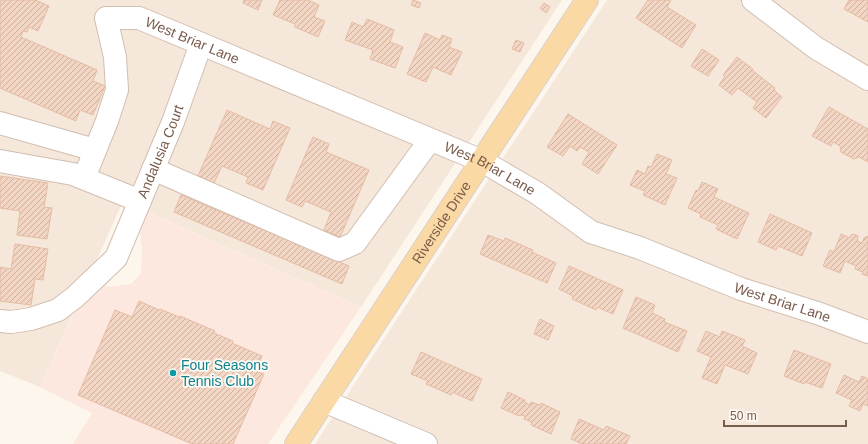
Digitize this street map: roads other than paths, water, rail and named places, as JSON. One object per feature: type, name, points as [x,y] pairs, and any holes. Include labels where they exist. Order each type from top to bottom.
[{"type":"main road","name":"Riverside Drive","points":[[296,444],[587,0]]},
{"type":"street","points":[[753,0],[816,48],[868,79]]},
{"type":"street","name":"West Briar Lane","points":[[95,150],[107,121],[117,90],[115,57],[106,18],[139,18],[482,161],[536,193],[591,232],[640,248],[741,289],[820,314],[868,332]]},
{"type":"street","name":"Andalusia Court","points":[[0,321],[11,322],[58,310],[75,297],[116,258],[173,122],[201,44]]},
{"type":"street","points":[[0,123],[95,150],[84,178]]},
{"type":"street","points":[[153,169],[339,250],[355,243],[430,140]]},
{"type":"street","points":[[0,161],[73,174],[140,201]]},
{"type":"street","points":[[324,401],[426,444]]},
{"type":"place","name":"Four Seasons Tennis Club","points":[[173,373]]}]
